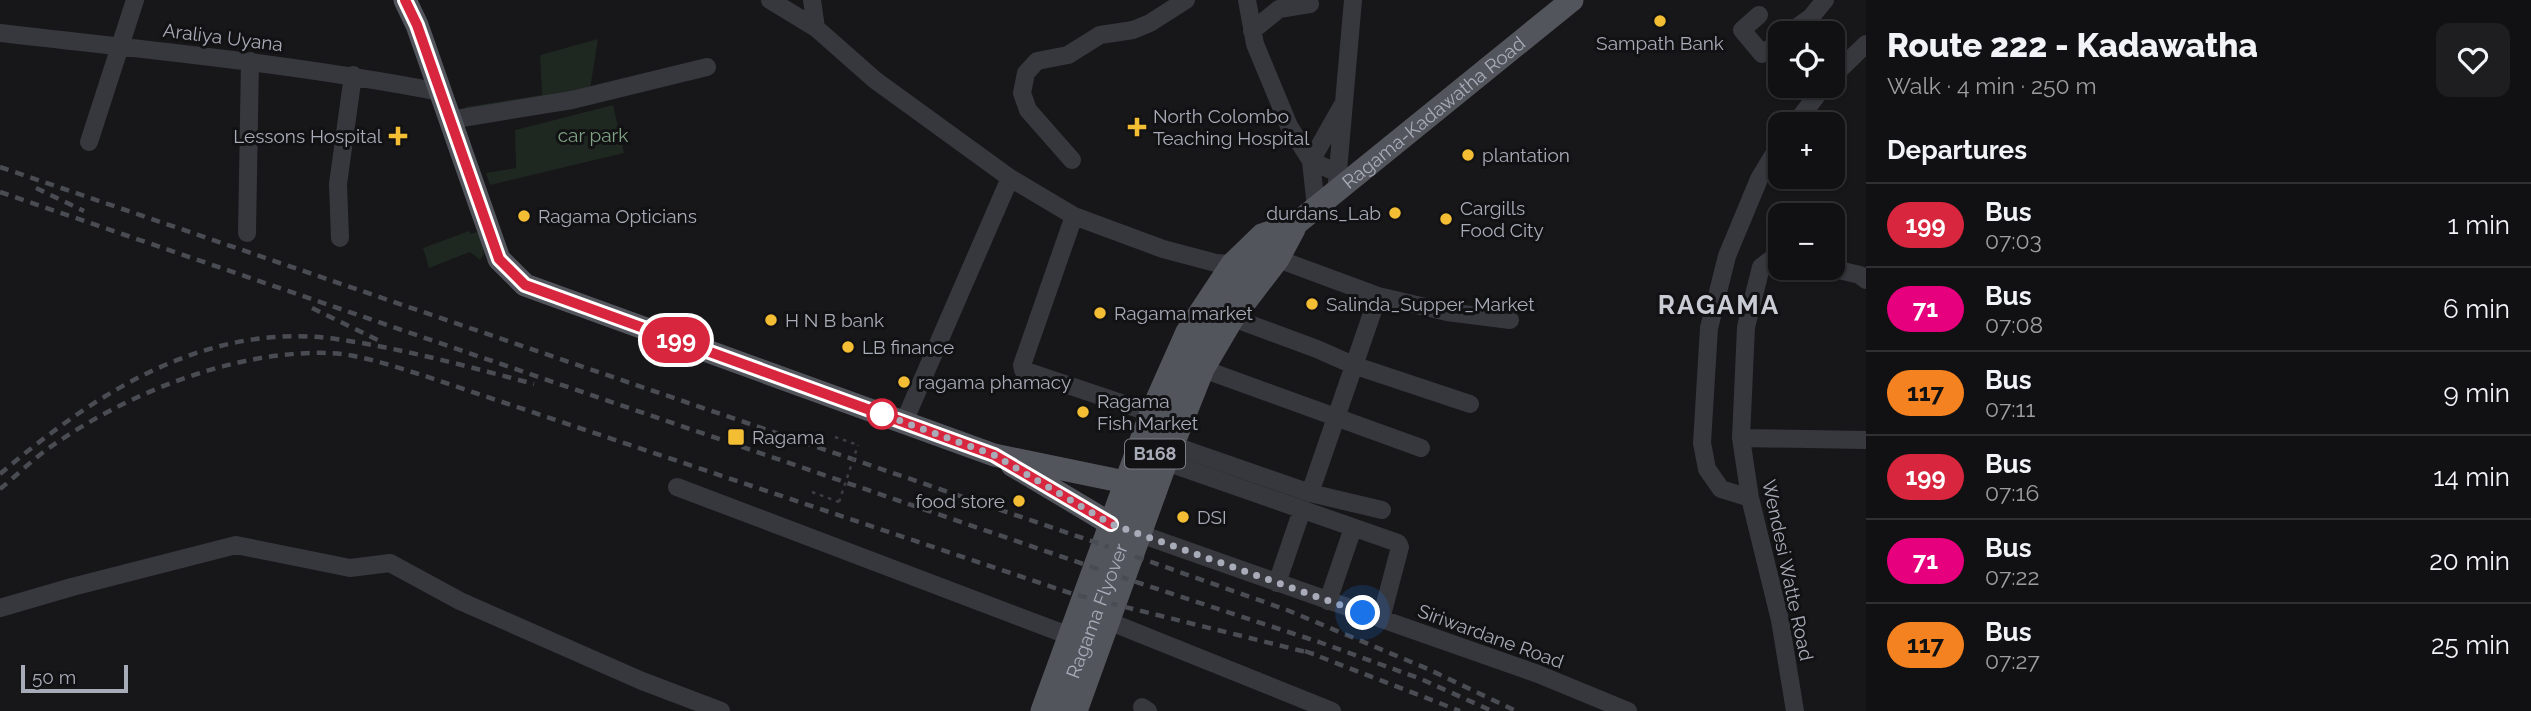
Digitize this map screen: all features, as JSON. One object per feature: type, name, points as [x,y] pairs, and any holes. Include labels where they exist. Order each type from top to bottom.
[{"type":"main road","points":[[405,0],[417,25],[499,259],[525,285],[994,455],[1125,482],[1155,492]]},
{"type":"main road","name":"Ragama-Kadawatha Road","points":[[1297,223],[1316,207],[1337,183],[1572,0]]},
{"type":"main road","name":"B168","points":[[1076,711],[1169,453],[1203,369],[1233,318],[1278,259],[1297,223]]},
{"type":"main road","name":"B168","points":[[1042,711],[1151,413],[1187,332],[1232,264],[1262,235],[1297,223]]},
{"type":"main road","name":"Ragama Flyover","points":[[1059,711],[1189,365],[1211,324],[1234,291],[1270,249],[1297,223]]},
{"type":"main road","points":[[994,455],[1111,524],[1140,534]]},
{"type":"street","points":[[89,142],[122,47],[135,0]]},
{"type":"street","points":[[771,0],[817,27],[876,80],[1010,178],[1074,216],[1163,249],[1216,263],[1232,264]]},
{"type":"street","points":[[812,0],[817,27]]},
{"type":"street","points":[[1072,160],[1028,110],[1023,93],[1026,73],[1037,61],[1068,55],[1100,35],[1133,30],[1150,23],[1186,0]]},
{"type":"street","points":[[1247,0],[1261,61],[1283,114],[1311,161],[1337,183]]},
{"type":"street","points":[[1337,183],[1353,0]]},
{"type":"street","points":[[1806,21],[1825,0]]},
{"type":"street","points":[[1252,31],[1279,9],[1310,4]]},
{"type":"street","points":[[1759,15],[1742,30],[1762,54],[1768,50]]},
{"type":"street","name":"Araliya Uyana","points":[[0,33],[250,61],[353,75],[440,92]]},
{"type":"street","points":[[1845,64],[1866,44]]},
{"type":"street","points":[[247,233],[250,61]]},
{"type":"street","points":[[450,120],[572,100],[707,67]]},
{"type":"street","points":[[340,238],[338,184],[353,75]]},
{"type":"street","points":[[1804,112],[1815,98]]},
{"type":"street","points":[[1316,207],[1311,161],[1345,100]]},
{"type":"street","points":[[1750,498],[1721,489],[1707,469],[1702,443],[1709,328],[1727,256],[1759,178],[1768,163]]},
{"type":"street","points":[[904,422],[1010,178]]},
{"type":"street","points":[[1074,216],[1022,365],[1023,370],[1151,413]]},
{"type":"street","points":[[1278,259],[1378,296],[1447,312],[1510,320]]},
{"type":"street","name":"Wendesi Watte Road","points":[[1768,262],[1761,267],[1746,327],[1741,438],[1750,498],[1780,620],[1795,711]]},
{"type":"street","points":[[1845,272],[1860,275],[1866,280]]},
{"type":"street","points":[[1310,493],[1378,296]]},
{"type":"street","points":[[1233,318],[1353,365],[1470,404]]},
{"type":"street","points":[[1203,369],[1421,448]]},
{"type":"street","points":[[1741,438],[1866,440]]},
{"type":"street","points":[[1169,453],[1310,493],[1382,510]]},
{"type":"street","points":[[1169,453],[1302,510],[1398,543],[1400,547],[1381,619]]},
{"type":"street","points":[[677,487],[1070,636]]},
{"type":"street","points":[[1277,583],[1302,510]]},
{"type":"street","points":[[1328,601],[1353,528]]},
{"type":"street","name":"Siriwardane Road","points":[[1140,534],[1538,674],[1628,711]]},
{"type":"street","points":[[0,608],[236,545],[350,568],[390,563],[460,601],[642,681],[721,711]]},
{"type":"street","points":[[1108,621],[1332,711]]},
{"type":"path","points":[[812,492],[839,502],[858,445],[835,437]]},
{"type":"green space","name":"car park","points":[[598,39],[589,96],[467,114],[465,107],[542,95],[540,55]]},
{"type":"green space","name":"car park","points":[[613,105],[624,153],[490,185],[486,173],[516,168],[515,130]]},
{"type":"green space","points":[[469,231],[471,234],[480,231],[484,254],[480,260],[470,252],[429,268],[423,248]]},
{"type":"railway","points":[[0,167],[1287,610],[1428,669],[1516,711]]},
{"type":"railway","points":[[36,188],[84,211]]},
{"type":"railway","points":[[0,192],[1124,578],[1319,642],[1421,679],[1492,711]]},
{"type":"railway","points":[[312,308],[384,343]]},
{"type":"railway","points":[[0,474],[36,444],[113,391],[154,370],[197,353],[242,341],[288,336],[336,339],[410,353],[534,384]]},
{"type":"railway","points":[[0,489],[43,453],[79,428],[146,393],[182,379],[255,359],[292,354],[340,354],[422,375],[1073,594],[1314,654]]},
{"type":"railway","points":[[1305,651],[1460,711]]},
{"type":"bus line","name":"199","points":[[405,0],[417,25],[499,259],[525,285],[994,455],[1111,524]]},
{"type":"place","name":"Sampath Bank","points":[[1660,21]]},
{"type":"place","name":"North Colombo Teaching Hospital","points":[[1137,127]]},
{"type":"place","name":"Lessons Hospital","points":[[398,136]]},
{"type":"place","name":"plantation","points":[[1468,155]]},
{"type":"place","name":"durdans_Lab","points":[[1395,213]]},
{"type":"place","name":"Ragama Opticians","points":[[524,216]]},
{"type":"place","name":"Cargills Food City","points":[[1446,219]]},
{"type":"place","name":"Salinda_Supper_Market","points":[[1312,304]]},
{"type":"place","name":"Ragama market","points":[[1100,313]]},
{"type":"place","name":"H N B bank","points":[[771,320]]},
{"type":"place","name":"LB finance","points":[[848,347]]},
{"type":"place","name":"ragama phamacy","points":[[904,382]]},
{"type":"place","name":"Ragama Fish Market","points":[[1083,412]]},
{"type":"place","name":"Ragama","points":[[736,437]]},
{"type":"place","name":"food store","points":[[1019,501]]},
{"type":"place","name":"DSI","points":[[1183,517]]},
{"type":"district","name":"RAGAMA","points":[[1719,305]]},
{"type":"route","points":[[882,414],[879,413],[994,455],[1111,524],[1363,613]]}]
